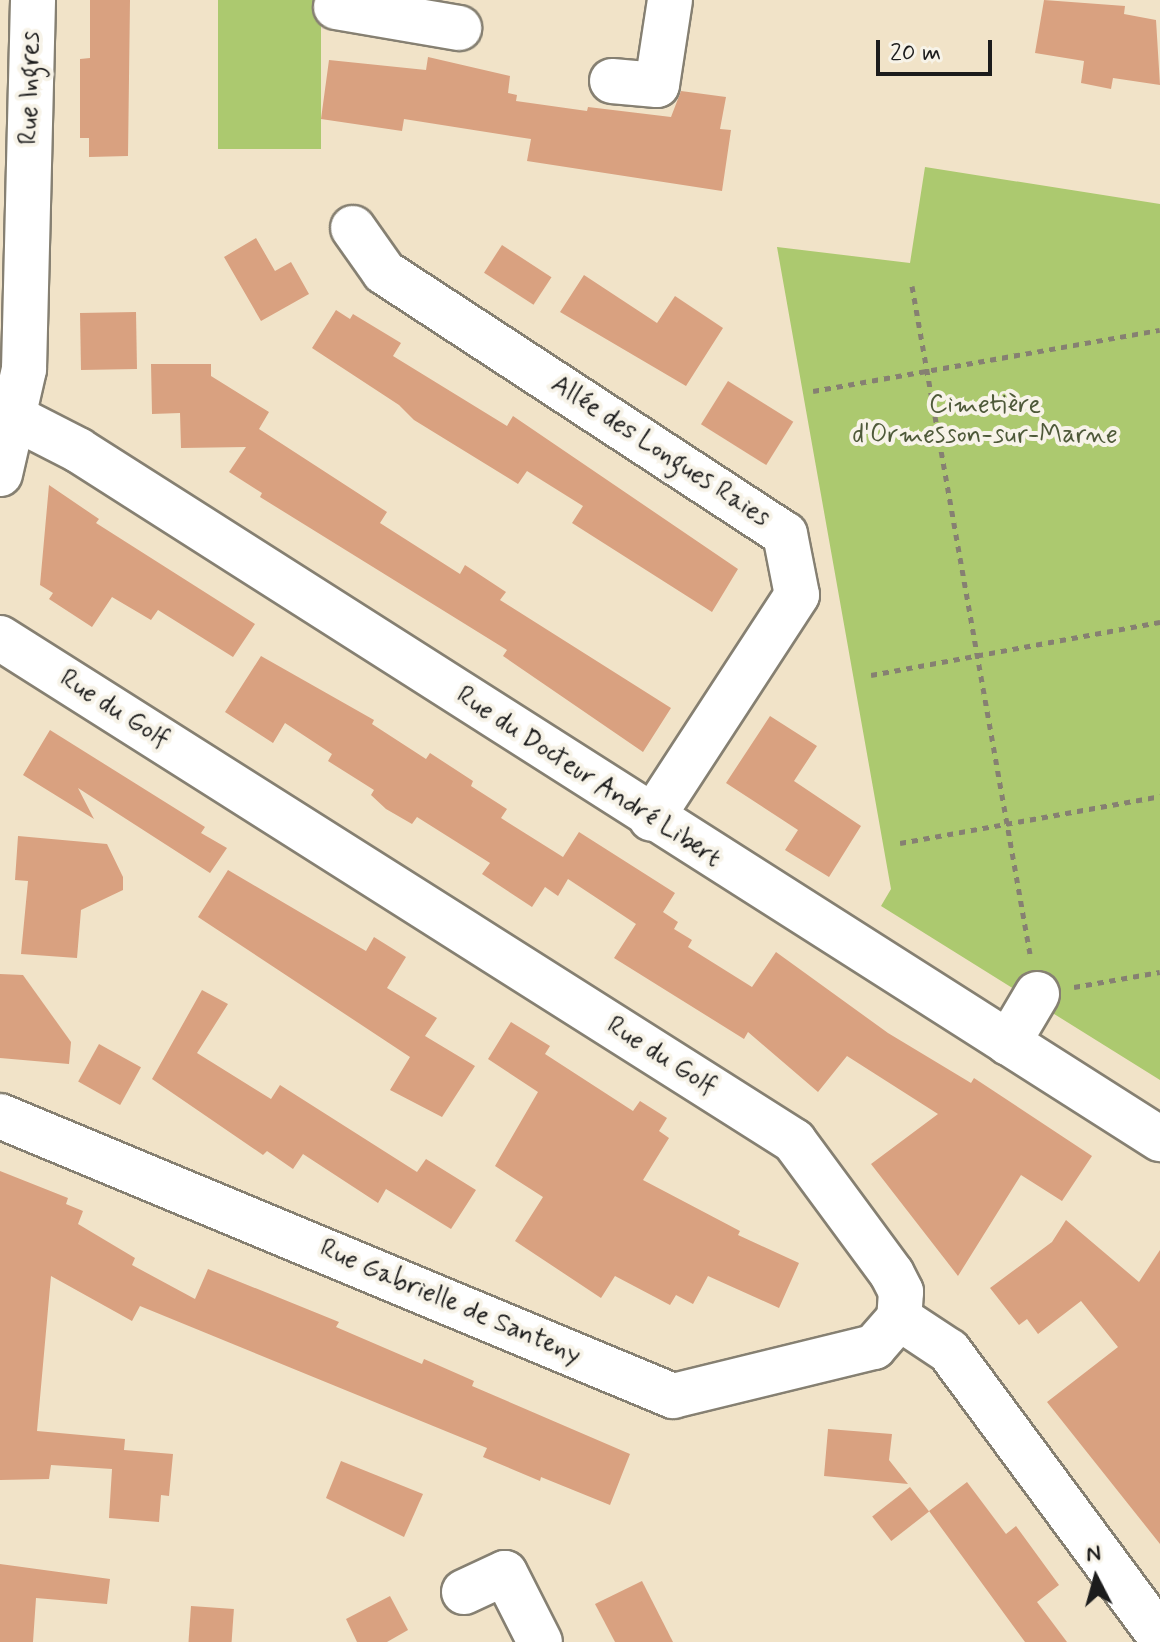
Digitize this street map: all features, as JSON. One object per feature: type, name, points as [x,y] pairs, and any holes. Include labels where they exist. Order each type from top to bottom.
[{"type":"street","name":"Rue Ingres","points":[[0,474],[8,412],[24,369],[31,177],[15,64],[33,0]]},
{"type":"street","points":[[612,81],[657,85],[670,0]]},
{"type":"street","points":[[336,7],[384,8],[459,28]]},
{"type":"street","name":"Allée des Longues Raies","points":[[353,228],[384,272],[785,534],[797,595],[651,819]]},
{"type":"street","name":"Rue du Docteur André Libert","points":[[8,412],[1160,1139]]},
{"type":"street","name":"Rue du Golf","points":[[0,638],[794,1141],[892,1274],[901,1292],[899,1318]]},
{"type":"street","points":[[1008,1043],[1037,994]]},
{"type":"street","name":"Rue Gabrielle de Santeny","points":[[0,1116],[673,1396],[874,1347],[899,1318]]},
{"type":"street","points":[[899,1318],[949,1351],[1160,1636]]},
{"type":"street","points":[[464,1592],[505,1573],[540,1642]]},
{"type":"path","points":[[912,286],[1037,994],[1160,972]]},
{"type":"path","points":[[813,391],[1160,330]]},
{"type":"path","points":[[871,675],[1160,622]]},
{"type":"path","points":[[900,843],[1160,796]]},
{"type":"green space","points":[[218,0],[321,0],[321,149],[218,149]]},
{"type":"green space","name":"Cimetière d'Ormesson-sur-Marne","points":[[925,167],[1160,204],[1160,1080],[881,906],[891,889],[777,247],[910,263]]},
{"type":"building","points":[[90,0],[130,0],[128,156],[89,157],[89,138],[80,138],[80,59],[90,58]]},
{"type":"building","points":[[1044,0],[1125,6],[1124,14],[1156,20],[1160,85],[1113,78],[1111,89],[1081,83],[1084,61],[1035,53]]},
{"type":"building","points":[[428,57],[510,76],[508,93],[517,95],[516,101],[587,111],[588,107],[671,117],[681,91],[726,97],[720,129],[731,130],[722,191],[527,161],[531,139],[404,119],[402,131],[321,119],[329,60],[426,70]]},
{"type":"building","points":[[256,238],[275,271],[291,262],[309,294],[261,321],[224,257]]},
{"type":"building","points":[[502,245],[551,277],[534,305],[484,273]]},
{"type":"building","points":[[584,275],[657,323],[675,296],[723,328],[686,386],[560,312]]},
{"type":"building","points":[[336,310],[350,319],[353,314],[401,343],[393,356],[507,426],[513,416],[738,569],[712,612],[572,523],[583,506],[527,471],[518,484],[414,420],[399,405],[312,348]]},
{"type":"building","points":[[136,312],[137,369],[81,370],[80,313]]},
{"type":"building","points":[[151,364],[211,364],[211,376],[269,412],[259,429],[387,512],[380,523],[460,574],[465,565],[506,592],[500,600],[671,708],[643,752],[503,656],[507,650],[260,497],[262,493],[229,472],[246,447],[181,448],[180,413],[152,414]]},
{"type":"building","points":[[728,381],[793,422],[766,465],[701,424]]},
{"type":"building","points":[[49,485],[99,519],[96,523],[255,624],[233,657],[158,610],[151,620],[112,597],[92,627],[49,599],[53,593],[40,585]]},
{"type":"building","points":[[261,656],[374,720],[372,724],[426,759],[430,753],[473,781],[471,786],[507,809],[501,818],[563,857],[579,832],[675,893],[663,912],[678,922],[674,929],[692,940],[688,947],[752,987],[776,952],[888,1033],[971,1083],[974,1078],[1092,1156],[1062,1201],[1021,1175],[958,1276],[871,1164],[938,1114],[847,1056],[818,1092],[748,1032],[744,1039],[614,958],[636,924],[568,879],[558,896],[545,887],[532,907],[482,874],[490,863],[417,817],[412,824],[386,809],[371,795],[374,790],[328,761],[332,754],[285,723],[273,743],[225,712]]},
{"type":"building","points":[[770,716],[817,746],[794,781],[861,826],[829,877],[785,850],[798,830],[726,783]]},
{"type":"building","points":[[50,730],[205,827],[201,833],[227,848],[210,873],[78,788],[94,819],[23,775]]},
{"type":"building","points":[[18,836],[107,844],[123,877],[123,890],[81,910],[77,958],[21,954],[28,881],[15,880]]},
{"type":"building","points":[[228,870],[366,951],[374,937],[406,957],[387,988],[437,1018],[425,1036],[475,1066],[442,1117],[390,1090],[410,1057],[198,917]]},
{"type":"building","points":[[0,974],[23,975],[71,1042],[69,1064],[0,1058]]},
{"type":"building","points":[[202,990],[228,1004],[197,1053],[271,1099],[280,1085],[417,1172],[426,1159],[476,1190],[451,1229],[386,1189],[378,1203],[303,1154],[293,1169],[267,1151],[263,1155],[152,1079]]},
{"type":"building","points":[[511,1022],[550,1046],[545,1054],[633,1111],[640,1101],[667,1118],[659,1131],[669,1138],[643,1180],[740,1231],[738,1235],[799,1263],[779,1308],[708,1276],[693,1304],[676,1295],[670,1305],[615,1276],[601,1298],[515,1241],[543,1197],[495,1166],[538,1092],[488,1059]]},
{"type":"building","points":[[99,1044],[141,1067],[120,1105],[78,1082]]},
{"type":"building","points":[[0,1171],[68,1198],[66,1204],[83,1211],[78,1224],[135,1258],[132,1265],[195,1299],[208,1269],[339,1322],[336,1327],[422,1364],[424,1359],[474,1381],[472,1386],[630,1454],[610,1505],[483,1457],[487,1448],[140,1306],[132,1321],[51,1276],[37,1431],[125,1439],[124,1450],[173,1454],[169,1496],[161,1495],[159,1522],[109,1518],[112,1469],[51,1465],[49,1479],[0,1480]]},
{"type":"building","points":[[1066,1220],[1139,1282],[1160,1250],[1160,1544],[1047,1402],[1118,1347],[1081,1301],[1038,1334],[1027,1319],[1019,1325],[990,1288],[1052,1242]]},
{"type":"building","points":[[828,1429],[892,1434],[889,1460],[908,1484],[824,1476]]},
{"type":"building","points":[[341,1461],[423,1494],[404,1537],[326,1498]]},
{"type":"building","points":[[967,1482],[1006,1534],[1016,1526],[1059,1585],[1037,1602],[1067,1642],[1025,1642],[929,1511]]},
{"type":"building","points":[[910,1487],[929,1511],[891,1541],[872,1517]]},
{"type":"building","points":[[0,1564],[110,1579],[107,1604],[36,1598],[33,1642],[0,1642]]},
{"type":"building","points":[[642,1581],[673,1642],[615,1642],[595,1604]]},
{"type":"building","points":[[390,1596],[408,1630],[387,1642],[357,1642],[346,1619]]},
{"type":"building","points":[[191,1606],[234,1609],[232,1642],[188,1642]]}]
